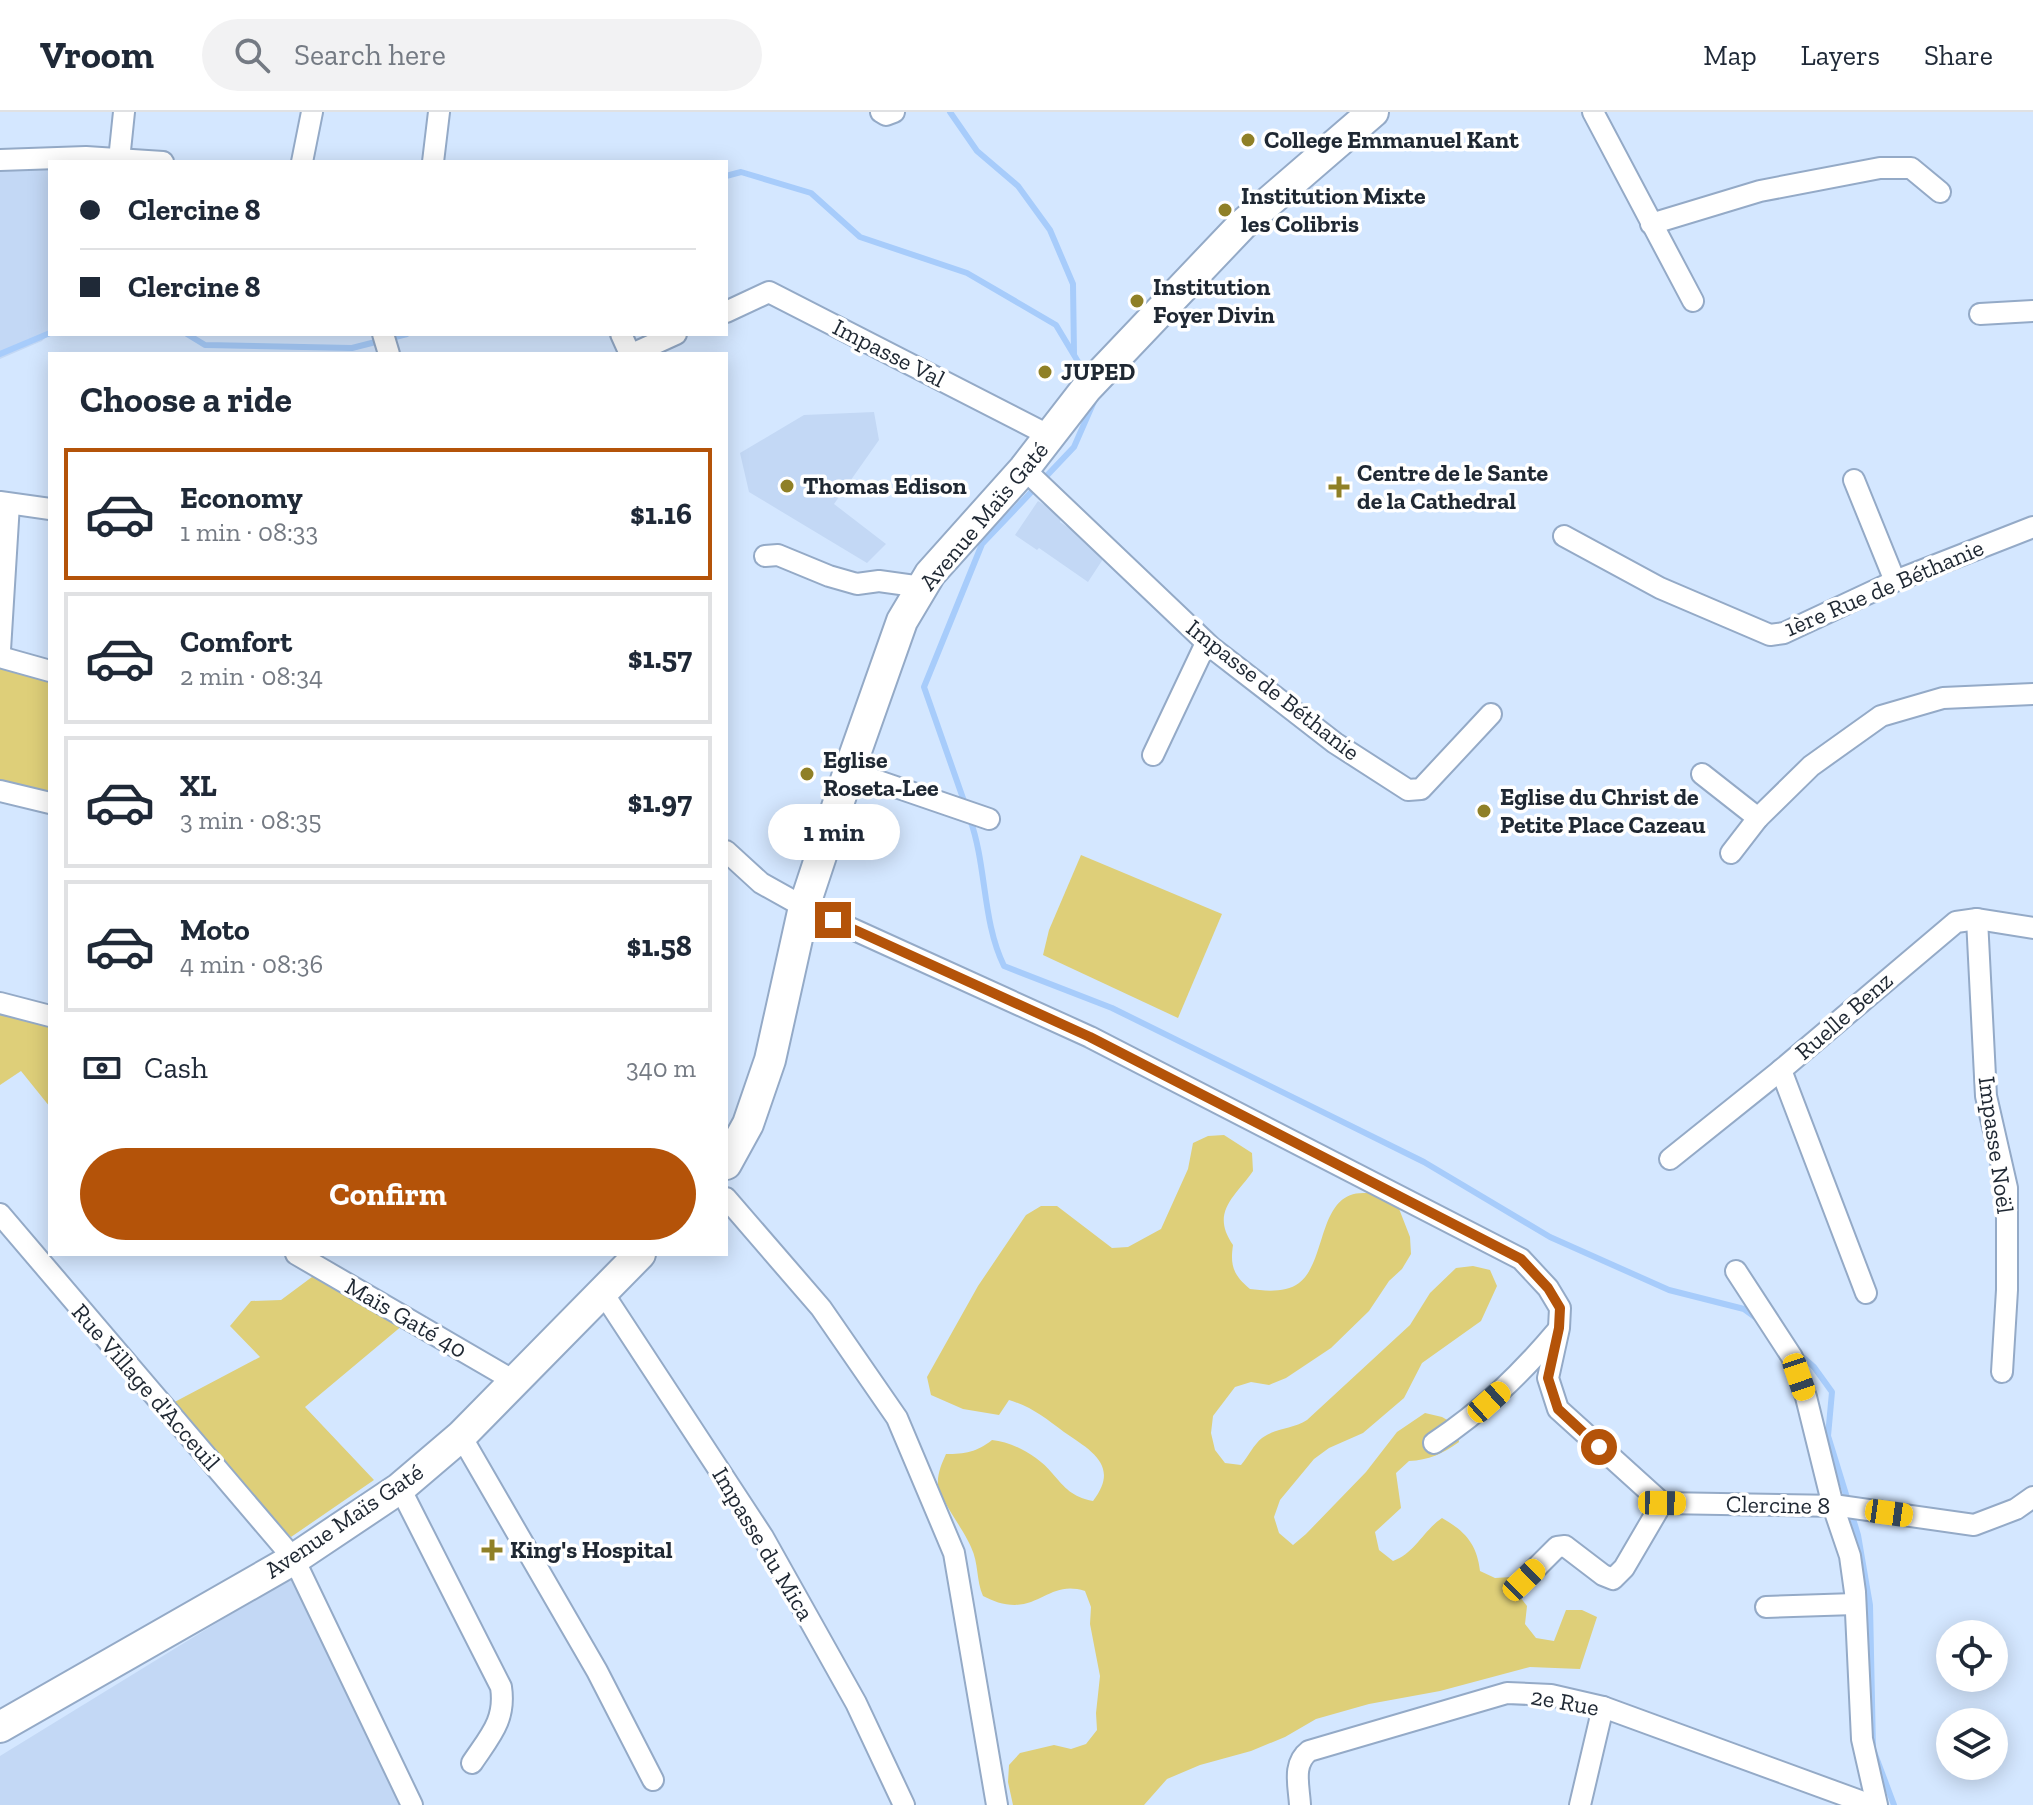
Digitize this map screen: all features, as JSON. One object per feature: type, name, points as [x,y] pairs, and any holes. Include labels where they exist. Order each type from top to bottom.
[{"type":"street","points":[[0,160],[86,157],[119,160],[124,112]]},
{"type":"street","points":[[302,160],[312,112]]},
{"type":"street","points":[[433,160],[439,112]]},
{"type":"street","points":[[881,112],[886,115],[894,112]]},
{"type":"street","name":"Avenue Maïs Gaté","points":[[728,1160],[748,1124],[770,1060],[804,907],[849,771],[902,621],[922,587],[930,574],[1028,473],[1050,436],[1092,384],[1242,225],[1373,112]]},
{"type":"street","points":[[1593,112],[1693,301]]},
{"type":"street","points":[[1651,224],[1760,191],[1880,168],[1911,168],[1940,192]]},
{"type":"street","name":"Impasse Val","points":[[728,311],[769,292],[1050,436]]},
{"type":"street","points":[[1980,314],[2033,311]]},
{"type":"street","points":[[636,352],[672,336]]},
{"type":"street","name":"Impasse de Béthanie","points":[[1028,473],[1206,643],[1335,743],[1408,790],[1421,789],[1491,714]]},
{"type":"street","points":[[1854,480],[1895,581]]},
{"type":"street","points":[[0,650],[4,503],[48,509]]},
{"type":"street","name":"1ère Rue de Béthanie","points":[[1564,536],[1660,588],[1770,635],[1784,633],[1895,581],[2033,527]]},
{"type":"street","points":[[765,556],[778,555],[857,584],[879,581],[922,587]]},
{"type":"street","points":[[1153,755],[1206,643]]},
{"type":"street","points":[[0,657],[48,670]]},
{"type":"street","points":[[1731,853],[1758,818],[1811,766],[1881,716],[1943,698],[2033,694]]},
{"type":"street","points":[[849,771],[989,819]]},
{"type":"street","points":[[1702,774],[1758,818]]},
{"type":"street","points":[[0,791],[48,803]]},
{"type":"street","points":[[728,853],[761,883],[804,907],[1090,1037],[1521,1259],[1548,1288],[1560,1308],[1548,1378],[1558,1409],[1662,1503],[1624,1568],[1613,1579],[1565,1546],[1557,1547],[1524,1580]]},
{"type":"street","name":"Ruelle Benz","points":[[1670,1159],[1781,1070],[1947,928],[1964,919],[1977,919]]},
{"type":"street","points":[[1977,919],[2033,928]]},
{"type":"street","name":"Impasse Noël","points":[[1977,919],[1986,1096],[2007,1188],[2007,1290],[2002,1372]]},
{"type":"street","points":[[0,1003],[48,1015]]},
{"type":"street","points":[[1781,1070],[1866,1293]]},
{"type":"street","points":[[728,1200],[821,1308],[897,1418],[954,1553],[997,1805]]},
{"type":"street","name":"Rue Village d'Acceuil","points":[[0,1214],[294,1559],[412,1805]]},
{"type":"street","name":"Maïs Gaté 40","points":[[299,1256],[516,1382]]},
{"type":"street","name":"Avenue Maïs Gaté","points":[[0,1727],[294,1559],[400,1488],[461,1436],[638,1256]]},
{"type":"street","points":[[1736,1271],[1792,1357],[1845,1507],[1855,1604],[1862,1739],[1874,1805]]},
{"type":"street","name":"Impasse du Mica","points":[[603,1293],[763,1537],[856,1703],[904,1805]]},
{"type":"street","points":[[1434,1443],[1473,1417],[1521,1374],[1559,1328]]},
{"type":"street","points":[[461,1436],[597,1671],[653,1780]]},
{"type":"street","points":[[400,1488],[501,1687],[503,1705],[499,1722],[472,1763]]},
{"type":"street","name":"Clercine 8","points":[[1662,1503],[1845,1507],[1974,1525],[2016,1509],[2033,1497]]},
{"type":"street","points":[[1766,1607],[1855,1604]]},
{"type":"street","name":"2e Rue","points":[[1300,1805],[1298,1766],[1301,1757],[1309,1751],[1507,1693],[1551,1695],[1603,1707],[1874,1805]]},
{"type":"street","points":[[1580,1805],[1603,1707]]},
{"type":"shaded area","points":[[0,169],[48,170],[48,334],[42,341],[0,359]]},
{"type":"shaded area","points":[[874,412],[879,440],[834,504],[886,544],[867,563],[749,492],[740,453],[804,415]]},
{"type":"shaded area","points":[[1038,501],[1062,516],[1060,522],[1107,553],[1088,582],[1015,535]]},
{"type":"shaded area","points":[[0,666],[48,678],[48,792],[0,781]]},
{"type":"shaded area","points":[[1081,855],[1222,914],[1178,1018],[1043,955],[1049,930]]},
{"type":"shaded area","points":[[0,1012],[48,1026],[48,1105],[21,1071],[0,1085]]},
{"type":"shaded area","points":[[1224,1135],[1252,1153],[1253,1171],[1224,1214],[1224,1223],[1233,1245],[1234,1269],[1250,1289],[1282,1290],[1299,1283],[1315,1259],[1331,1214],[1350,1195],[1370,1193],[1396,1201],[1410,1237],[1411,1254],[1369,1311],[1331,1348],[1286,1378],[1269,1385],[1251,1382],[1235,1387],[1213,1416],[1211,1433],[1215,1450],[1225,1463],[1241,1465],[1262,1438],[1307,1420],[1410,1325],[1430,1293],[1456,1268],[1473,1266],[1490,1270],[1497,1286],[1481,1321],[1422,1363],[1404,1398],[1363,1433],[1329,1448],[1314,1459],[1280,1500],[1274,1517],[1279,1533],[1293,1545],[1366,1472],[1397,1432],[1425,1413],[1442,1417],[1456,1425],[1459,1442],[1435,1456],[1409,1461],[1396,1473],[1401,1508],[1375,1532],[1379,1550],[1393,1561],[1401,1557],[1442,1518],[1468,1539],[1476,1553],[1480,1571],[1495,1578],[1512,1577],[1517,1593],[1527,1606],[1525,1624],[1536,1638],[1554,1641],[1566,1610],[1582,1610],[1597,1617],[1580,1669],[1530,1667],[1316,1719],[1285,1737],[1251,1751],[1200,1765],[1167,1779],[1144,1805],[1013,1805],[1008,1782],[1009,1765],[1020,1753],[1054,1745],[1071,1749],[1086,1744],[1097,1730],[1100,1676],[1090,1624],[1091,1607],[1085,1591],[1074,1589],[1057,1591],[1015,1605],[983,1596],[971,1547],[940,1492],[939,1473],[946,1454],[970,1452],[992,1440],[1000,1441],[1032,1456],[1070,1491],[1093,1501],[1101,1489],[1103,1469],[1093,1453],[1032,1410],[1009,1400],[999,1415],[963,1409],[931,1395],[927,1377],[978,1286],[1026,1215],[1041,1206],[1057,1206],[1112,1248],[1128,1247],[1161,1229],[1188,1169],[1193,1143],[1208,1136]]},
{"type":"shaded area","points":[[316,1274],[403,1325],[305,1407],[374,1480],[291,1537],[167,1406],[260,1357],[230,1326],[251,1301],[281,1300]]},
{"type":"shaded area","points":[[303,1570],[420,1805],[0,1805],[0,1756]]},
{"type":"waterway","points":[[950,112],[977,151],[1018,186],[1050,230],[1073,284],[1074,354]]},
{"type":"waterway","points":[[728,175],[741,172],[811,193],[860,237],[967,273],[1056,325],[1086,375]]},
{"type":"waterway","points":[[0,354],[48,334]]},
{"type":"waterway","points":[[190,336],[205,345],[352,348],[399,336]]},
{"type":"waterway","points":[[965,804],[924,687],[982,544],[1074,447],[1095,399]]},
{"type":"waterway","points":[[970,819],[992,931],[1004,966],[1112,1008],[1424,1162],[1550,1237],[1669,1290],[1744,1309],[1759,1320]]},
{"type":"waterway","points":[[1798,1353],[1814,1367],[1832,1392],[1828,1436],[1848,1501]]},
{"type":"waterway","points":[[1851,1512],[1870,1605],[1873,1749],[1894,1805]]},
{"type":"place","name":"College Emmanuel Kant","points":[[1248,140]]},
{"type":"place","name":"Institution Mixte les Colibris","points":[[1225,210]]},
{"type":"place","name":"Institution Foyer Divin","points":[[1137,301]]},
{"type":"place","name":"JUPED","points":[[1045,372]]},
{"type":"place","name":"Thomas Edison","points":[[787,486]]},
{"type":"place","name":"Centre de le Sante de la Cathedral","points":[[1339,487]]},
{"type":"place","name":"Eglise Roseta-Lee","points":[[807,774]]},
{"type":"place","name":"Eglise du Christ de Petite Place Cazeau","points":[[1484,811]]},
{"type":"place","name":"King's Hospital","points":[[492,1550]]},
{"type":"route","points":[[833,920],[1090,1037],[1521,1259],[1548,1288],[1560,1308],[1548,1378],[1558,1409],[1599,1447]]}]
